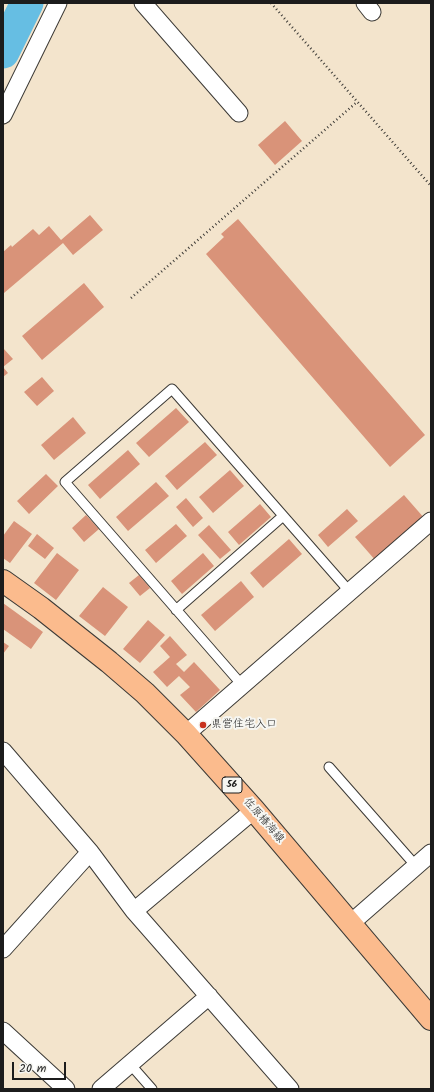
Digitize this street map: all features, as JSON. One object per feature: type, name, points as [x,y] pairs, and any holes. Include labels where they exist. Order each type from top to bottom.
[{"type":"main road","name":"佐原椿海線","points":[[3,581],[41,608],[110,662],[145,693],[186,734],[254,810],[431,1018]]},
{"type":"street","points":[[3,115],[58,3]]},
{"type":"street","points":[[144,3],[239,113]]},
{"type":"street","points":[[186,734],[431,521]]},
{"type":"street","points":[[3,751],[90,852],[134,911],[290,1089]]},
{"type":"street","points":[[134,911],[254,810]]},
{"type":"street","points":[[3,949],[90,852]]},
{"type":"street","points":[[351,923],[431,853]]},
{"type":"street","points":[[101,1089],[209,996]]},
{"type":"street","points":[[3,1031],[66,1089]]},
{"type":"lane","points":[[242,685],[65,482],[172,389],[350,592]]},
{"type":"lane","points":[[176,610],[283,516]]},
{"type":"lane","points":[[329,767],[416,866]]},
{"type":"lane","points":[[130,1064],[152,1089]]},
{"type":"path","points":[[271,3],[431,186]]},
{"type":"path","points":[[131,298],[357,102]]},
{"type":"building","points":[[285,121],[302,141],[275,165],[258,145]]},
{"type":"building","points":[[90,215],[103,230],[73,255],[63,243],[4,293],[3,292],[3,252],[11,245],[12,247],[33,229],[39,235],[49,226],[61,240]]},
{"type":"building","points":[[238,219],[425,435],[390,467],[206,254],[224,237],[221,234]]},
{"type":"building","points":[[84,283],[104,307],[42,360],[22,336]]},
{"type":"building","points":[[3,348],[13,359],[3,367]]},
{"type":"building","points":[[3,367],[8,373],[3,377]]},
{"type":"building","points":[[42,377],[54,391],[37,406],[24,392]]},
{"type":"building","points":[[176,408],[189,422],[149,457],[136,443]]},
{"type":"building","points":[[73,417],[86,433],[54,460],[41,445]]},
{"type":"building","points":[[205,442],[217,455],[177,490],[165,476]]},
{"type":"building","points":[[128,450],[140,464],[100,499],[88,485]]},
{"type":"building","points":[[230,470],[244,486],[213,513],[199,497]]},
{"type":"building","points":[[46,474],[58,486],[29,514],[17,501]]},
{"type":"building","points":[[156,482],[169,496],[128,531],[116,517]]},
{"type":"building","points":[[404,495],[425,519],[376,561],[355,537]]},
{"type":"building","points":[[186,498],[203,518],[193,527],[176,507]]},
{"type":"building","points":[[260,504],[271,517],[239,545],[228,532]]},
{"type":"building","points":[[347,509],[358,521],[328,547],[318,535]]},
{"type":"building","points":[[86,515],[99,529],[84,542],[72,528]]},
{"type":"building","points":[[14,521],[32,534],[10,563],[3,558],[3,536]]},
{"type":"building","points":[[176,524],[187,536],[156,563],[145,550]]},
{"type":"building","points":[[209,525],[231,550],[220,559],[198,535]]},
{"type":"building","points":[[37,534],[54,548],[45,559],[28,546]]},
{"type":"building","points":[[289,539],[302,554],[263,588],[250,573]]},
{"type":"building","points":[[57,553],[79,570],[56,600],[34,583]]},
{"type":"building","points":[[203,553],[214,566],[182,594],[171,581]]},
{"type":"building","points":[[139,575],[150,588],[140,596],[129,583]]},
{"type":"building","points":[[241,581],[254,597],[215,631],[201,615]]},
{"type":"building","points":[[103,587],[128,607],[105,636],[79,616]]},
{"type":"building","points":[[3,603],[43,632],[31,649],[3,629]]},
{"type":"building","points":[[148,620],[165,635],[140,663],[123,649]]},
{"type":"building","points":[[170,636],[187,655],[176,664],[184,672],[194,662],[220,690],[196,712],[180,695],[190,687],[179,676],[167,687],[153,672],[170,657],[160,646]]},
{"type":"building","points":[[3,642],[9,646],[3,654]]},
{"type":"waterway","points":[[3,52],[27,3]]},
{"type":"place","name":"県営住宅入口","points":[[203,725]]}]
